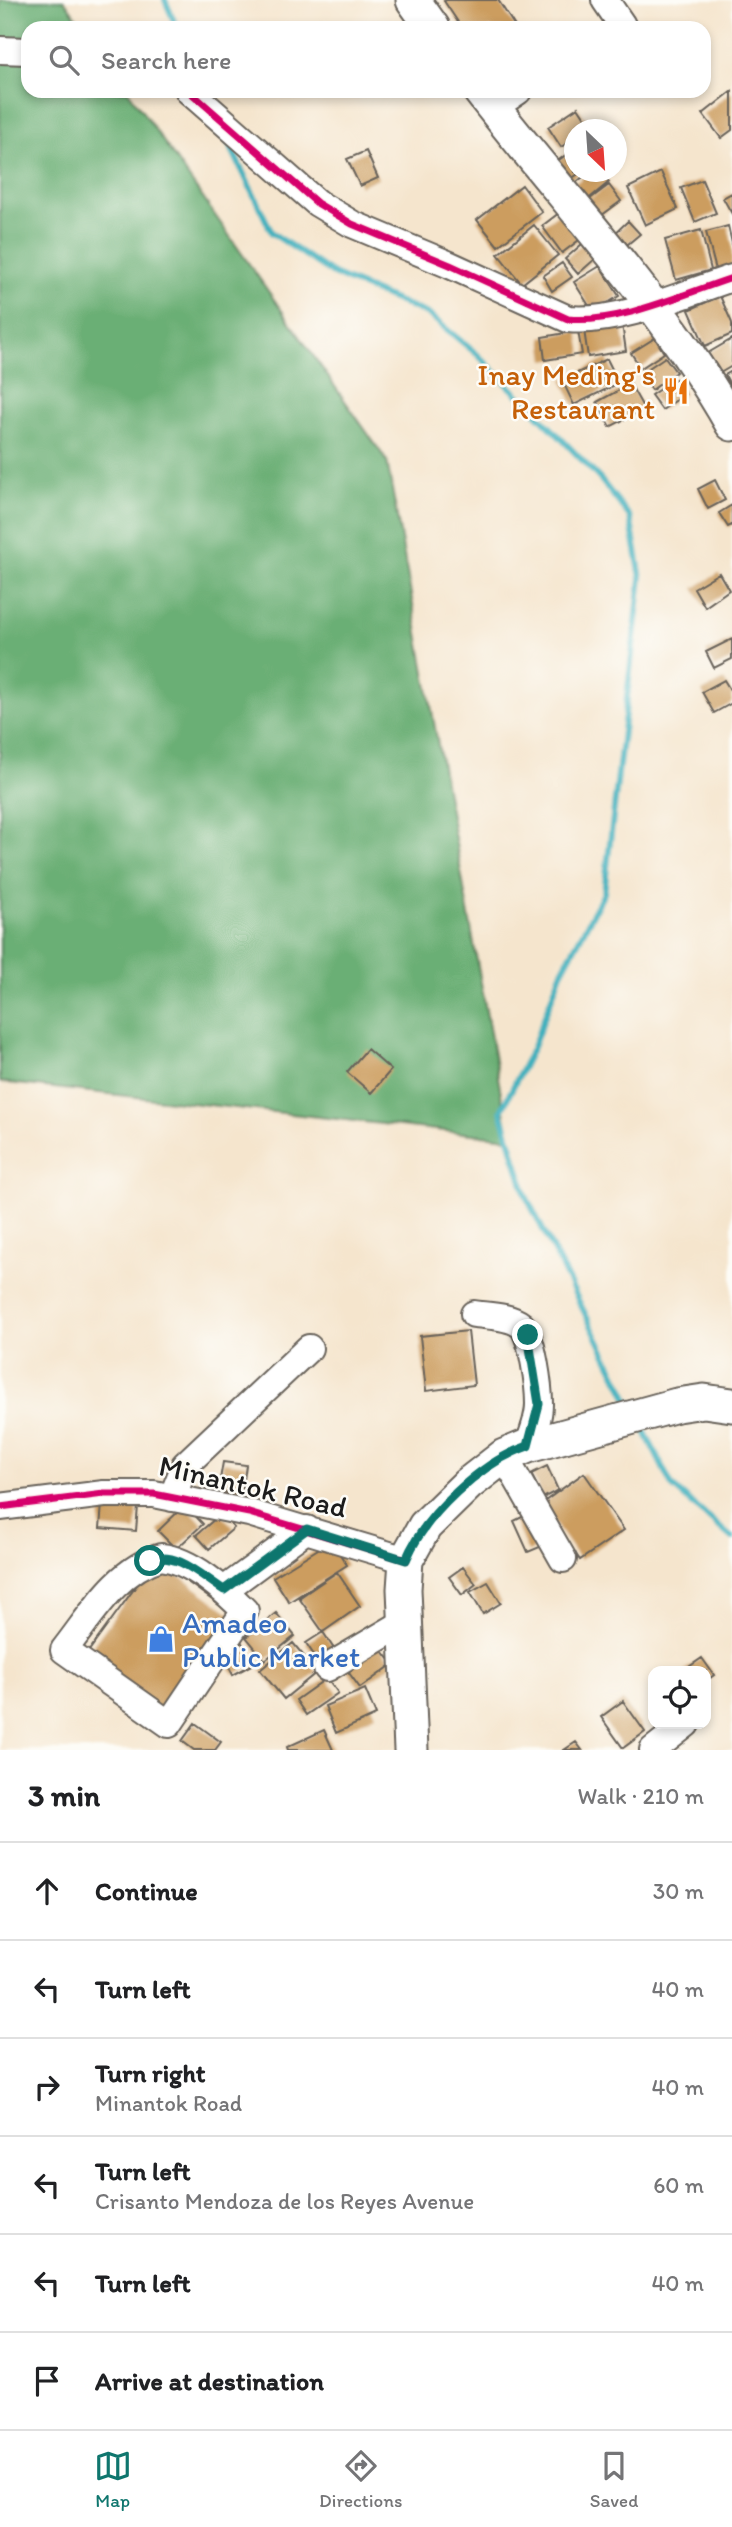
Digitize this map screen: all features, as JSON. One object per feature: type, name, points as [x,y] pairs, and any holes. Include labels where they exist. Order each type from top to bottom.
[{"type":"main road","points":[[498,98],[652,304],[732,424]]},
{"type":"main road","points":[[411,1750],[405,1622],[406,1560],[418,1536],[438,1512],[468,1483],[516,1451],[677,1405],[704,1401],[732,1405]]},
{"type":"street","points":[[605,0],[619,21]]},
{"type":"street","points":[[0,50],[21,51]]},
{"type":"street","points":[[198,98],[317,203],[352,224],[568,319],[589,321],[612,318],[732,278]]},
{"type":"street","points":[[474,1314],[512,1321],[521,1325],[528,1335],[539,1404],[516,1451],[563,1559]]},
{"type":"street","points":[[172,1498],[185,1465],[309,1348]]},
{"type":"street","name":"Minantok Road","points":[[0,1507],[104,1494],[153,1494],[249,1513],[406,1560]]},
{"type":"street","points":[[224,1590],[307,1529]]},
{"type":"street","points":[[156,1558],[179,1561],[224,1590],[245,1611],[170,1724],[64,1650],[117,1583],[156,1558]]},
{"type":"street","points":[[327,1668],[405,1622]]},
{"type":"street","points":[[653,1750],[680,1729]]},
{"type":"green space","points":[[0,0],[64,0],[79,21],[21,21],[21,98],[133,98],[387,461],[509,1138],[0,1082]]},
{"type":"building","points":[[498,0],[512,21],[457,21],[444,1]]},
{"type":"building","points":[[732,91],[732,130],[721,138],[703,114]]},
{"type":"building","points":[[578,107],[586,119],[564,119],[564,145],[561,147],[548,127]]},
{"type":"building","points":[[366,151],[378,178],[360,186],[347,159]]},
{"type":"building","points":[[564,156],[564,182],[552,165]]},
{"type":"building","points":[[661,172],[678,209],[645,225],[628,188]]},
{"type":"building","points":[[702,180],[716,213],[695,222],[681,188]]},
{"type":"building","points":[[577,182],[609,182],[585,202],[572,186]]},
{"type":"building","points":[[522,185],[542,212],[498,246],[477,220]]},
{"type":"building","points":[[609,185],[621,201],[598,218],[586,202]]},
{"type":"building","points":[[732,193],[732,214],[723,198]]},
{"type":"building","points":[[559,213],[579,240],[562,253],[542,226]]},
{"type":"building","points":[[628,221],[640,234],[622,249],[611,237]]},
{"type":"building","points":[[534,225],[558,255],[522,284],[498,254]]},
{"type":"building","points":[[728,226],[732,243],[732,266],[716,270],[706,232]]},
{"type":"building","points":[[701,230],[711,270],[676,280],[665,240]]},
{"type":"building","points":[[582,244],[595,259],[578,274],[565,259]]},
{"type":"building","points":[[562,263],[572,277],[552,291],[543,276]]},
{"type":"building","points":[[600,266],[619,296],[593,312],[574,282]]},
{"type":"building","points":[[720,296],[732,323],[732,334],[705,346],[689,310]]},
{"type":"building","points":[[622,324],[626,351],[588,357],[584,330]]},
{"type":"building","points":[[578,331],[582,354],[545,360],[542,337]]},
{"type":"building","points":[[655,338],[664,353],[641,368],[631,353]]},
{"type":"building","points":[[732,339],[732,366],[720,373],[708,353]]},
{"type":"building","points":[[665,357],[676,372],[652,390],[640,374]]},
{"type":"building","points":[[607,359],[619,383],[574,405],[562,380]]},
{"type":"building","points":[[732,371],[732,388],[725,375]]},
{"type":"building","points":[[675,379],[685,394],[662,410],[651,395]]},
{"type":"building","points":[[630,384],[644,409],[610,427],[597,402]]},
{"type":"building","points":[[715,480],[725,500],[708,509],[698,489]]},
{"type":"building","points":[[732,505],[732,525],[728,527],[719,513]]},
{"type":"building","points":[[719,573],[729,590],[705,607],[694,588]]},
{"type":"building","points":[[732,639],[732,659],[714,668],[706,652]]},
{"type":"building","points":[[724,680],[732,693],[732,703],[714,713],[702,692]]},
{"type":"building","points":[[367,1049],[391,1070],[371,1093],[347,1072]]},
{"type":"building","points":[[468,1331],[474,1385],[426,1391],[420,1336]]},
{"type":"building","points":[[223,1462],[246,1465],[242,1494],[218,1491]]},
{"type":"building","points":[[547,1466],[558,1490],[543,1498],[531,1474]]},
{"type":"building","points":[[584,1473],[624,1530],[580,1560],[541,1504]]},
{"type":"building","points":[[102,1504],[138,1506],[136,1531],[100,1528]]},
{"type":"building","points":[[185,1505],[203,1524],[176,1549],[158,1531]]},
{"type":"building","points":[[532,1512],[547,1544],[528,1552],[514,1521]]},
{"type":"building","points":[[221,1514],[234,1528],[209,1549],[196,1535]]},
{"type":"building","points":[[331,1541],[347,1565],[289,1602],[273,1577]]},
{"type":"building","name":"Amadeo Public Market","points":[[156,1559],[238,1619],[165,1718],[83,1659]]},
{"type":"building","points":[[463,1567],[476,1584],[462,1595],[449,1577]]},
{"type":"building","points":[[337,1572],[360,1606],[323,1632],[299,1598]]},
{"type":"building","points":[[488,1582],[501,1603],[483,1614],[470,1592]]},
{"type":"building","points":[[276,1613],[295,1636],[265,1660],[246,1637]]},
{"type":"building","points":[[323,1632],[334,1649],[318,1661],[306,1643]]},
{"type":"building","points":[[241,1641],[253,1664],[233,1675],[221,1651]]},
{"type":"building","points":[[376,1642],[393,1664],[360,1688],[344,1666]]},
{"type":"building","points":[[293,1643],[317,1672],[284,1699],[260,1670]]},
{"type":"building","points":[[702,1658],[708,1666],[690,1666]]},
{"type":"building","points":[[327,1678],[338,1693],[306,1715],[296,1700]]},
{"type":"building","points":[[365,1689],[376,1715],[336,1733],[325,1706]]},
{"type":"building","points":[[623,1701],[645,1732],[623,1748],[601,1717]]},
{"type":"building","points":[[195,1723],[221,1742],[215,1750],[194,1750],[182,1741]]},
{"type":"building","points":[[324,1730],[333,1750],[288,1750],[287,1747]]},
{"type":"building","points":[[576,1742],[582,1750],[564,1750]]},
{"type":"waterway","points":[[165,0],[174,21]]},
{"type":"waterway","points":[[226,137],[272,233],[333,274],[428,314],[478,355],[555,432],[601,480],[630,517],[641,578],[604,893],[561,973],[533,1047],[501,1111],[526,1196],[632,1407]]},
{"type":"waterway","points":[[642,1426],[672,1486],[732,1538]]},
{"type":"cycle path","points":[[197,98],[317,203],[352,224],[568,319],[608,317],[629,312],[732,278]]},
{"type":"cycle path","points":[[0,1507],[104,1494],[154,1494],[249,1513],[406,1560]]},
{"type":"place","name":"Inay Meding's Restaurant","points":[[676,391]]},
{"type":"place","name":"Amadeo Public Market","points":[[161,1639]]},
{"type":"route","points":[[150,1561],[161,1557],[179,1561],[224,1590],[307,1529],[406,1560],[425,1526],[454,1496],[504,1456],[528,1446],[539,1404],[528,1335]]}]
